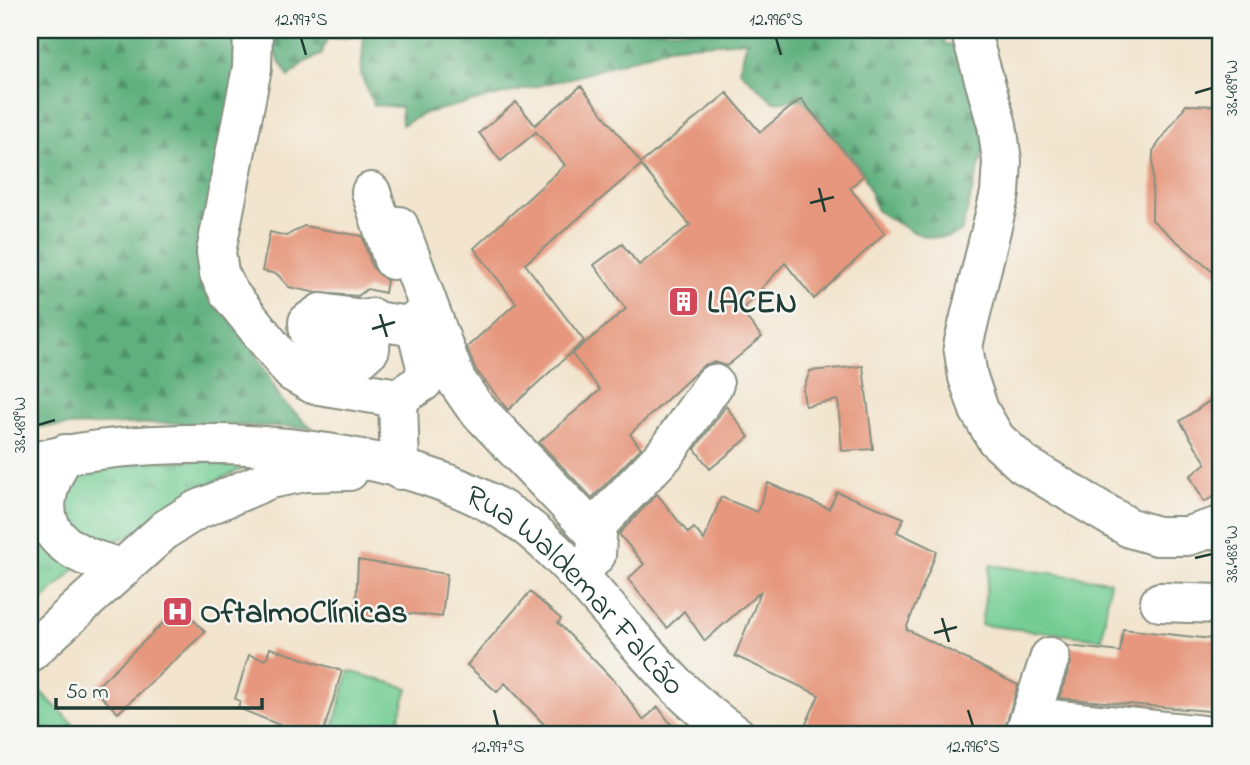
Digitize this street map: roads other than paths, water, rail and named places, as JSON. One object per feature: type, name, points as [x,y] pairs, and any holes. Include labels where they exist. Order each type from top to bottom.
[{"type":"street","points":[[253,30],[252,68],[216,252],[219,273],[229,293],[292,372],[313,384],[398,398],[423,382],[426,366],[416,327],[371,192]]},
{"type":"street","points":[[970,30],[998,125],[1002,161],[1000,193],[963,346],[979,410],[996,439],[1023,464],[1130,528],[1167,536],[1187,536],[1220,526]]},
{"type":"street","points":[[400,226],[456,380],[474,406],[593,528],[598,541],[598,551],[578,574]]},
{"type":"street","points":[[372,318],[416,327]]},
{"type":"street","points":[[593,528],[665,454],[714,383]]},
{"type":"street","points":[[398,398],[400,470]]},
{"type":"street","name":"Rua Waldemar Falcão","points":[[48,458],[135,446],[296,447],[351,456],[449,485],[490,504],[529,529],[578,574],[703,712],[736,735]]},
{"type":"street","points":[[48,458],[46,513],[50,525],[63,542],[80,556],[123,568]]},
{"type":"street","name":"Rua Waldemar Falcão","points":[[30,652],[166,529],[194,511],[270,479],[305,472],[400,470]]},
{"type":"street","points":[[1160,602],[1220,604]]},
{"type":"street","points":[[1050,657],[1027,726],[1199,735]]},
{"type":"place","name":"LACEN","points":[[684,301]]},
{"type":"place","name":"OftalmoClínicas","points":[[177,611]]}]
